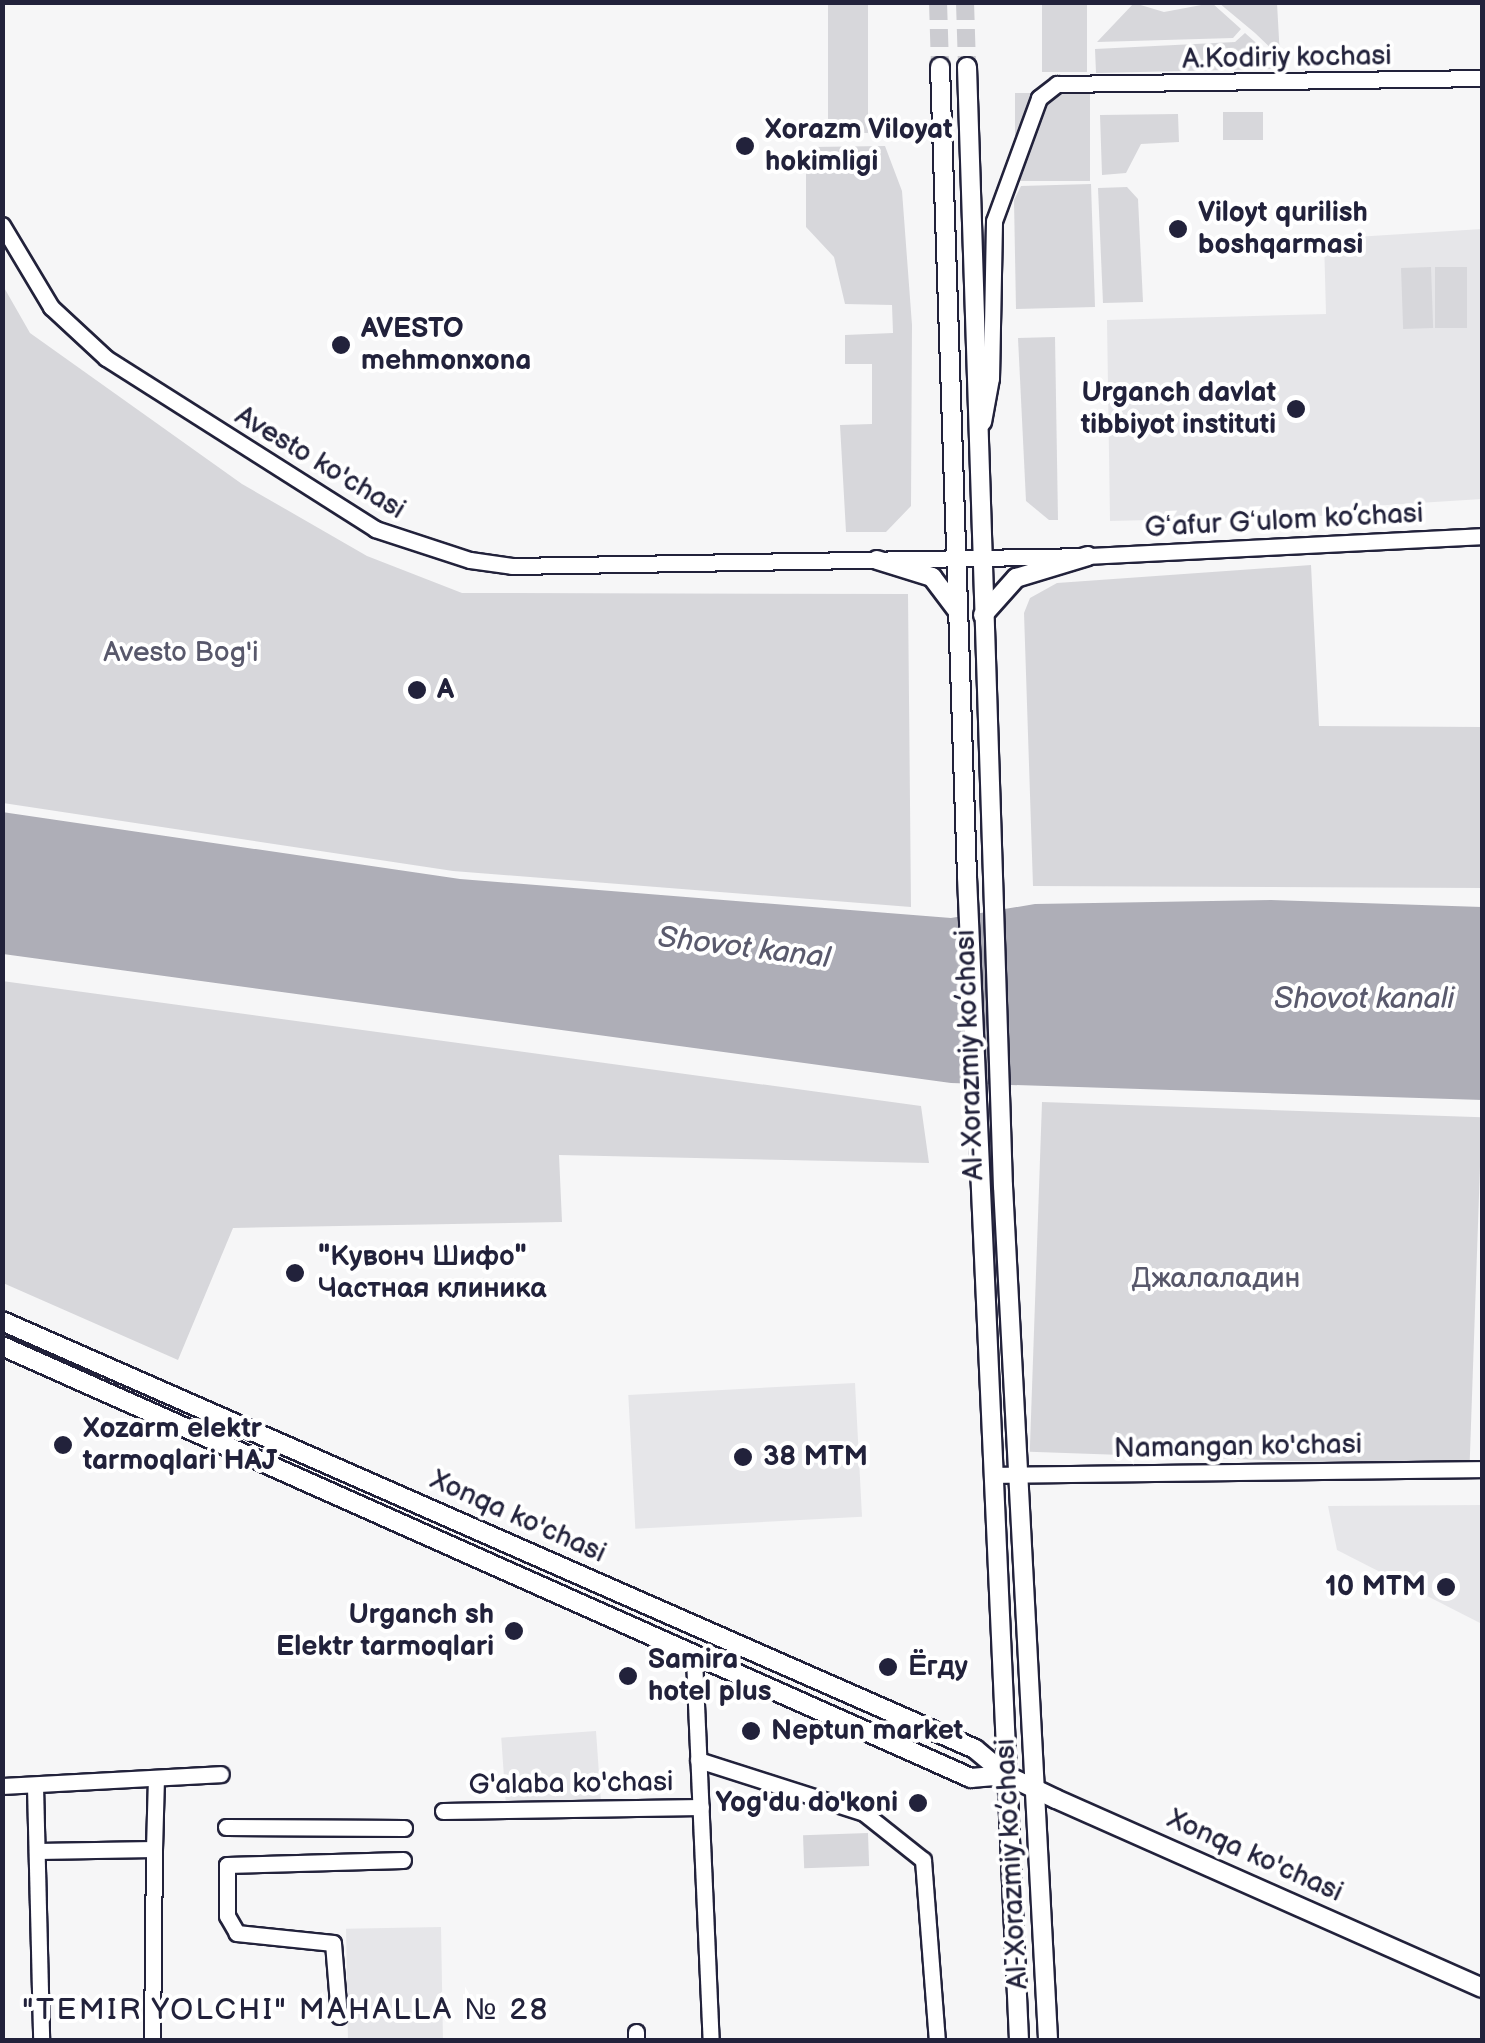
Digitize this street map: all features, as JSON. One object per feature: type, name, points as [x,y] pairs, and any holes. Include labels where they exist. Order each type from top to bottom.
[{"type":"main road","name":"Al-Xorazmiy ko’chasi","points":[[967,67],[990,877],[1048,2040]]},
{"type":"main road","name":"Al-Xorazmiy ko’chasi","points":[[940,68],[967,878],[1019,2040]]},
{"type":"main road","points":[[983,616],[1016,578],[1088,556]]},
{"type":"main road","points":[[877,560],[932,577],[958,612]]},
{"type":"main road","name":"Xonqa ko'chasi","points":[[2,1320],[976,1749],[1006,1775],[1035,1789],[1482,1988]]},
{"type":"main road","name":"Xonqa ko'chasi","points":[[2,1346],[694,1658],[971,1778],[1006,1775]]},
{"type":"main road","points":[[211,1438],[221,1416]]},
{"type":"street","name":"A.Kodiriy kochasi","points":[[978,451],[991,378],[994,221],[1039,98],[1057,84],[1482,78]]},
{"type":"street","name":"Avesto ko'chasi","points":[[2,225],[50,307],[106,358],[388,536],[512,566],[980,558]]},
{"type":"street","name":"Gʻafur Gʻulom ko’chasi","points":[[980,558],[1482,536]]},
{"type":"street","name":"Namangan ko'chasi","points":[[994,1475],[1482,1469]]},
{"type":"street","name":"G'alaba ko'chasi","points":[[694,1658],[711,2040]]},
{"type":"street","name":"G'alaba ko'chasi","points":[[698,1760],[864,1813],[923,1860],[937,2040]]},
{"type":"street","points":[[2,1786],[221,1774]]},
{"type":"street","points":[[152,2040],[156,1778]]},
{"type":"street","points":[[35,1786],[41,2040]]},
{"type":"street","name":"G'alaba ko'chasi","points":[[443,1811],[700,1807]]},
{"type":"street","points":[[226,1827],[404,1828]]},
{"type":"street","points":[[37,1852],[154,1849]]},
{"type":"street","points":[[339,2016],[333,1943],[236,1933],[228,1916],[228,1866],[402,1860]]},
{"type":"shaded area","name":"Urganch davlat tibbiyot instituti","points":[[1482,229],[1482,499],[1355,507],[1354,515],[1110,521],[1107,320],[1326,314],[1324,239]]},
{"type":"shaded area","name":"38 MTM","points":[[855,1383],[862,1517],[635,1529],[628,1395]]},
{"type":"shaded area","name":"10 MTM","points":[[1482,1505],[1482,1624],[1337,1550],[1328,1506]]},
{"type":"shaded area","points":[[596,1731],[601,1801],[506,1807],[501,1738]]},
{"type":"shaded area","points":[[441,1927],[443,2040],[348,2040],[346,1929]]},
{"type":"green space","points":[[828,3],[868,3],[868,133],[828,133]]},
{"type":"green space","points":[[1042,3],[1087,3],[1087,72],[1042,72]]},
{"type":"green space","points":[[1134,3],[1164,12],[1212,3],[1241,29],[1233,38],[1097,42]]},
{"type":"green space","points":[[1219,3],[1277,3],[1280,57],[1255,33]]},
{"type":"green space","points":[[1245,33],[1280,64],[1275,69],[1096,73],[1095,49],[1235,42]]},
{"type":"green space","points":[[1015,93],[1090,93],[1090,181],[1015,181]]},
{"type":"green space","points":[[1223,112],[1263,112],[1263,140],[1223,140]]},
{"type":"green space","points":[[1178,114],[1179,142],[1141,144],[1126,173],[1102,175],[1100,115]]},
{"type":"green space","points":[[885,146],[902,191],[912,325],[911,506],[886,532],[846,532],[840,425],[872,424],[872,364],[845,364],[845,335],[893,333],[892,305],[845,304],[834,257],[806,227],[806,173],[812,173],[812,147]]},
{"type":"green space","points":[[1091,184],[1095,307],[1016,309],[1014,200],[1021,186]]},
{"type":"green space","points":[[1127,187],[1138,199],[1143,302],[1103,303],[1098,188]]},
{"type":"green space","points":[[1431,267],[1433,328],[1403,329],[1401,268]]},
{"type":"green space","points":[[1435,267],[1467,267],[1467,328],[1435,328]]},
{"type":"green space","name":"Avesto Bog'i","points":[[2,284],[30,333],[242,484],[367,556],[462,593],[908,594],[911,907],[453,871],[3,803]]},
{"type":"green space","points":[[1055,337],[1058,520],[1049,520],[1026,501],[1018,338]]},
{"type":"green space","points":[[1311,565],[1319,726],[1482,727],[1482,888],[1033,886],[1024,613],[1030,598],[1057,583]]},
{"type":"green space","points":[[2,981],[921,1106],[929,1163],[559,1155],[562,1222],[233,1228],[178,1360],[3,1283]]},
{"type":"green space","name":"Джалаладин","points":[[1042,1102],[1482,1117],[1470,1467],[1030,1452]]},
{"type":"green space","points":[[868,1833],[869,1866],[804,1868],[803,1835]]},
{"type":"water","name":"Shovot kanali","points":[[2,812],[460,879],[951,918],[1035,904],[1271,900],[1482,907],[1482,1100],[951,1083],[3,954]]},
{"type":"tunnel","points":[[938,2],[940,67]]},
{"type":"tunnel","points":[[965,2],[967,67]]},
{"type":"place","name":"Xorazm Viloyat hokimligi","points":[[745,146]]},
{"type":"place","name":"Viloyt qurilish boshqarmasi","points":[[1178,229]]},
{"type":"place","name":"AVESTO mehmonxona","points":[[341,345]]},
{"type":"place","name":"Urganch davlat tibbiyot instituti","points":[[1296,409]]},
{"type":"place","name":"A","points":[[417,690]]},
{"type":"place","name":"\"Кувонч Шифо\" Частная клиника","points":[[295,1273]]},
{"type":"place","name":"Xozarm elektr tarmoqlari HAJ","points":[[63,1445]]},
{"type":"place","name":"38 MTM","points":[[743,1457]]},
{"type":"place","name":"10 MTM","points":[[1446,1587]]},
{"type":"place","name":"Urganch sh Elektr tarmoqlari","points":[[514,1631]]},
{"type":"place","name":"Ёгду","points":[[888,1667]]},
{"type":"place","name":"Samira hotel plus","points":[[628,1676]]},
{"type":"place","name":"Neptun market","points":[[751,1731]]},
{"type":"place","name":"Yog'du do'koni","points":[[918,1803]]},
{"type":"district","name":"\"TEMIR YOLCHI\" MAHALLA № 28","points":[[286,2010]]},
{"type":"water label","name":"Shovot kanal","points":[[744,948]]}]
